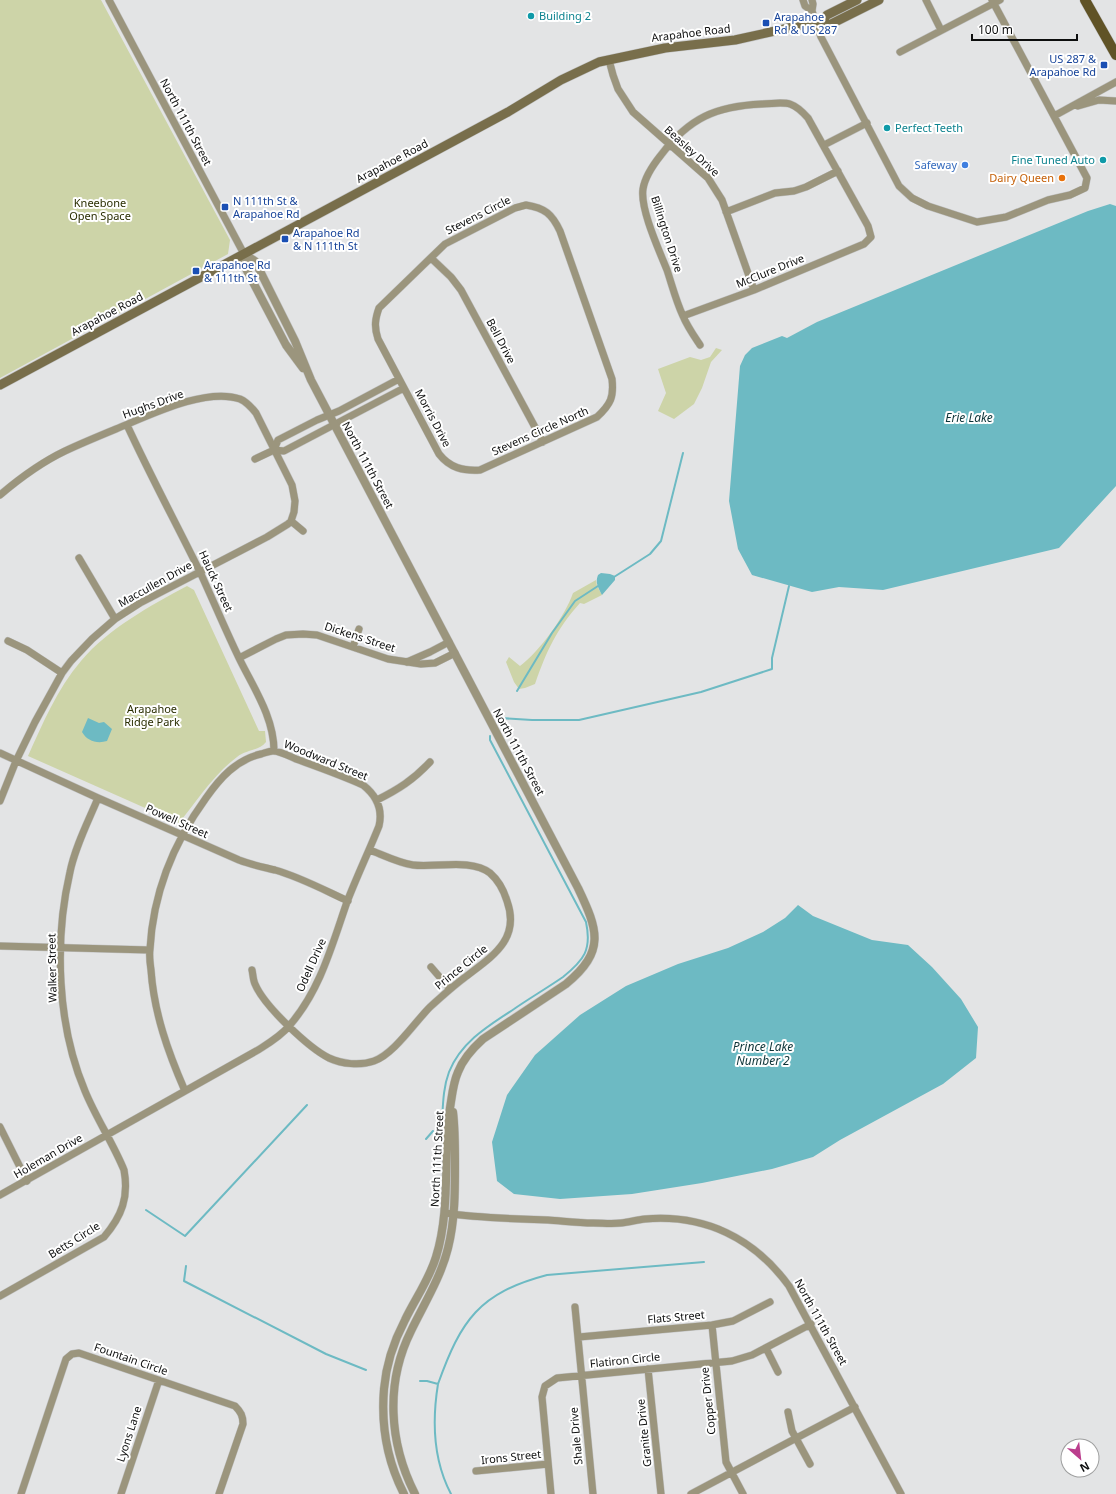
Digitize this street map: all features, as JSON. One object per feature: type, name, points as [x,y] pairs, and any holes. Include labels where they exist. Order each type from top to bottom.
[{"type":"main road","points":[[818,25],[827,15],[857,0]]},
{"type":"main road","name":"Arapahoe Road","points":[[0,384],[508,112],[567,77],[599,62],[658,49],[721,42],[802,25],[831,24],[879,0]]},
{"type":"main road","points":[[1085,0],[1116,55]]},
{"type":"street","name":"North 111th Street","points":[[109,0],[244,254],[245,267],[286,345],[311,380],[578,888],[589,912],[594,928],[595,940],[593,952],[579,974],[494,1031],[473,1048],[463,1061],[458,1072],[452,1097],[448,1125],[445,1213],[594,1223],[620,1223],[645,1219],[675,1219],[708,1224],[726,1231],[741,1240],[755,1250],[776,1269],[790,1286],[901,1494]]},
{"type":"street","points":[[803,0],[805,6],[812,11],[821,37],[844,84],[848,88],[899,186],[912,198],[928,206],[977,222],[1006,217],[1048,200],[1070,195],[1085,188],[1087,178],[995,1],[900,52]]},
{"type":"street","points":[[812,0],[812,11]]},
{"type":"street","points":[[926,0],[941,30]]},
{"type":"street","name":"Beasley Drive","points":[[609,60],[613,75],[625,102],[633,112],[708,178],[722,200],[754,290]]},
{"type":"street","points":[[1054,116],[1116,82]]},
{"type":"street","points":[[1064,110],[1099,100],[1116,101]]},
{"type":"street","name":"Billington Drive","points":[[700,345],[683,316],[644,203],[643,190],[651,167],[681,132],[700,118],[720,110],[745,105],[786,102],[800,109],[808,118],[824,145],[868,226],[871,237],[864,244]]},
{"type":"street","points":[[824,145],[867,124]]},
{"type":"street","points":[[726,212],[776,193],[794,191],[806,187],[838,171]]},
{"type":"street","name":"Stevens Circle","points":[[404,388],[378,339],[375,329],[379,308],[445,244],[515,208],[526,206],[536,207],[546,211],[554,219],[560,231],[612,379],[613,390],[611,399]]},
{"type":"street","name":"McClure Drive","points":[[683,316],[754,290],[864,244]]},
{"type":"street","name":"Bell Drive","points":[[431,258],[451,277],[461,290],[542,442]]},
{"type":"street","points":[[255,459],[274,450],[278,440],[399,379]]},
{"type":"street","name":"Morris Drive","points":[[274,450],[284,451],[404,388],[444,461],[456,468],[470,470]]},
{"type":"street","name":"Hughs Drive","points":[[0,495],[38,466],[65,451],[127,424],[168,407],[200,398],[218,396],[230,397],[241,400],[250,405],[256,413],[292,485],[294,512],[291,520]]},
{"type":"street","name":"Stevens Circle North","points":[[470,470],[480,470],[598,417],[606,408],[611,399]]},
{"type":"street","name":"Hauck Street","points":[[127,424],[145,465],[200,572],[239,658],[260,699],[269,720],[274,741],[274,751]]},
{"type":"street","points":[[291,520],[303,531]]},
{"type":"street","name":"Maccullen Drive","points":[[0,801],[16,761],[35,722],[62,673],[71,661],[92,640],[115,619],[140,603],[272,534],[288,524],[291,520]]},
{"type":"street","points":[[79,558],[115,619]]},
{"type":"street","points":[[353,647],[359,629]]},
{"type":"street","name":"Dickens Street","points":[[239,658],[286,635],[317,635],[388,659],[421,664],[435,663],[455,653]]},
{"type":"street","points":[[8,641],[27,650],[62,673]]},
{"type":"street","name":"Dickens Street","points":[[407,662],[449,642]]},
{"type":"street","name":"Woodward Street","points":[[185,1091],[172,1061],[159,1020],[152,983],[149,950],[155,907],[161,884],[172,856],[183,835],[211,790],[233,767],[256,755],[274,751],[363,785],[371,791],[377,800]]},
{"type":"street","name":"Powell Street","points":[[0,753],[239,860],[276,870],[348,900]]},
{"type":"street","points":[[377,800],[398,790],[416,776],[430,762]]},
{"type":"street","name":"Walker Street","points":[[98,798],[76,850],[64,900],[61,948],[61,988],[66,1023],[74,1059],[84,1090],[118,1156]]},
{"type":"street","name":"Odell Drive","points":[[107,1136],[258,1050],[277,1037],[289,1026],[314,990],[323,970],[348,900],[370,850],[381,818],[377,800]]},
{"type":"street","name":"Prince Circle","points":[[252,970],[255,984],[274,1012],[318,1052],[331,1059],[345,1063],[360,1064],[374,1061],[388,1053],[418,1019],[450,989],[496,953],[503,945],[509,933],[511,919],[510,909],[505,894],[499,884],[489,873],[480,868],[467,865],[432,866],[411,864],[370,850]]},
{"type":"street","points":[[0,946],[149,950]]},
{"type":"street","points":[[431,967],[450,989]]},
{"type":"street","name":"North 111th Street","points":[[452,1097],[454,1125],[454,1214]]},
{"type":"street","points":[[0,1127],[27,1180]]},
{"type":"street","name":"Holeman Drive","points":[[0,1195],[107,1136]]},
{"type":"street","name":"Betts Circle","points":[[0,1296],[104,1237],[114,1226],[126,1196],[127,1183],[124,1170],[118,1156]]},
{"type":"street","points":[[404,1494],[392,1464],[386,1440],[383,1406],[386,1378],[388,1366],[397,1338],[436,1258],[445,1213]]},
{"type":"street","points":[[415,1494],[401,1462],[396,1441],[393,1412],[394,1384],[404,1347],[441,1269],[448,1249],[454,1214]]},
{"type":"street","name":"Flats Street","points":[[579,1337],[712,1325],[733,1321],[770,1302]]},
{"type":"street","name":"Shale Drive","points":[[575,1307],[593,1494]]},
{"type":"street","name":"Flatiron Circle","points":[[551,1494],[542,1397],[545,1386],[557,1378],[732,1361],[752,1355],[810,1324]]},
{"type":"street","name":"Copper Drive","points":[[712,1325],[726,1462],[743,1494]]},
{"type":"street","points":[[766,1348],[778,1372]]},
{"type":"street","name":"Fountain Circle","points":[[21,1494],[66,1359],[72,1354],[83,1354],[235,1406],[243,1417],[243,1424],[219,1494]]},
{"type":"street","name":"Granite Drive","points":[[648,1369],[661,1494]]},
{"type":"street","name":"Lyons Lane","points":[[121,1494],[159,1380]]},
{"type":"street","points":[[691,1494],[855,1407]]},
{"type":"street","points":[[788,1412],[789,1423],[810,1464]]},
{"type":"street","name":"Irons Street","points":[[476,1471],[548,1464]]},
{"type":"green space","name":"Kneebone Open Space","points":[[0,0],[101,0],[230,240],[228,254],[0,378]]},
{"type":"green space","points":[[716,348],[722,350],[711,362],[702,388],[694,404],[674,419],[658,411],[666,393],[658,369],[690,357],[701,360],[710,357]]},
{"type":"green space","points":[[596,580],[597,586],[602,595],[584,604],[580,603],[565,622],[553,641],[535,684],[519,689],[514,682],[506,662],[509,657],[520,666],[528,660],[536,652],[558,622],[573,593]]},
{"type":"green space","name":"Arapahoe Ridge Park","points":[[187,586],[194,590],[259,731],[265,731],[266,742],[260,747],[241,754],[228,764],[206,788],[179,823],[28,756],[45,719],[65,683],[72,672],[92,649],[117,628]]},
{"type":"water","name":"Erie Lake","points":[[1110,204],[1116,206],[1116,486],[1059,548],[883,590],[839,587],[812,592],[752,575],[738,549],[729,501],[740,366],[745,355],[752,348],[782,336],[787,338],[817,322],[1088,211]]},
{"type":"water","points":[[601,573],[615,576],[615,580],[602,595],[597,583],[598,575]]},
{"type":"water","points":[[88,718],[99,723],[104,722],[112,729],[107,741],[100,742],[89,740],[84,735],[82,732]]},
{"type":"water","name":"Prince Lake Number 2","points":[[798,905],[813,916],[872,940],[908,945],[932,967],[961,999],[978,1027],[976,1058],[943,1084],[840,1140],[813,1157],[772,1169],[702,1183],[632,1194],[560,1199],[514,1194],[497,1181],[492,1142],[507,1095],[535,1055],[580,1015],[626,986],[678,964],[728,948],[763,932],[785,918]]},
{"type":"waterway","points":[[614,577],[650,554],[661,541],[683,453]]},
{"type":"waterway","points":[[517,691],[552,633],[575,601],[598,586]]},
{"type":"waterway","points":[[502,715],[500,718],[579,720],[701,692],[772,669],[772,658],[789,586]]},
{"type":"waterway","points":[[441,1122],[444,1090],[449,1072],[454,1061],[468,1043],[485,1028],[570,971],[585,954],[588,940],[586,922],[490,740],[490,736]]},
{"type":"waterway","points":[[146,1210],[185,1236],[307,1105]]},
{"type":"waterway","points":[[426,1139],[433,1131]]},
{"type":"waterway","points":[[438,1384],[455,1342],[476,1312],[489,1301],[524,1282],[547,1275],[704,1262]]},
{"type":"waterway","points":[[186,1266],[184,1281],[326,1354],[366,1370]]},
{"type":"waterway","points":[[420,1381],[438,1384],[435,1412],[437,1454],[445,1481],[451,1494]]},
{"type":"place","name":"Building 2","points":[[531,16]]},
{"type":"place","name":"Arapahoe Rd & US 287","points":[[766,23]]},
{"type":"place","name":"US 287 & Arapahoe Rd","points":[[1104,65]]},
{"type":"place","name":"Perfect Teeth","points":[[887,128]]},
{"type":"place","name":"Fine Tuned Auto","points":[[1103,160]]},
{"type":"place","name":"Safeway","points":[[965,165]]},
{"type":"place","name":"Dairy Queen","points":[[1062,178]]},
{"type":"place","name":"N 111th St & Arapahoe Rd","points":[[225,207]]},
{"type":"place","name":"Arapahoe Rd & N 111th St","points":[[285,239]]},
{"type":"place","name":"Arapahoe Rd & 111th St","points":[[196,271]]}]
